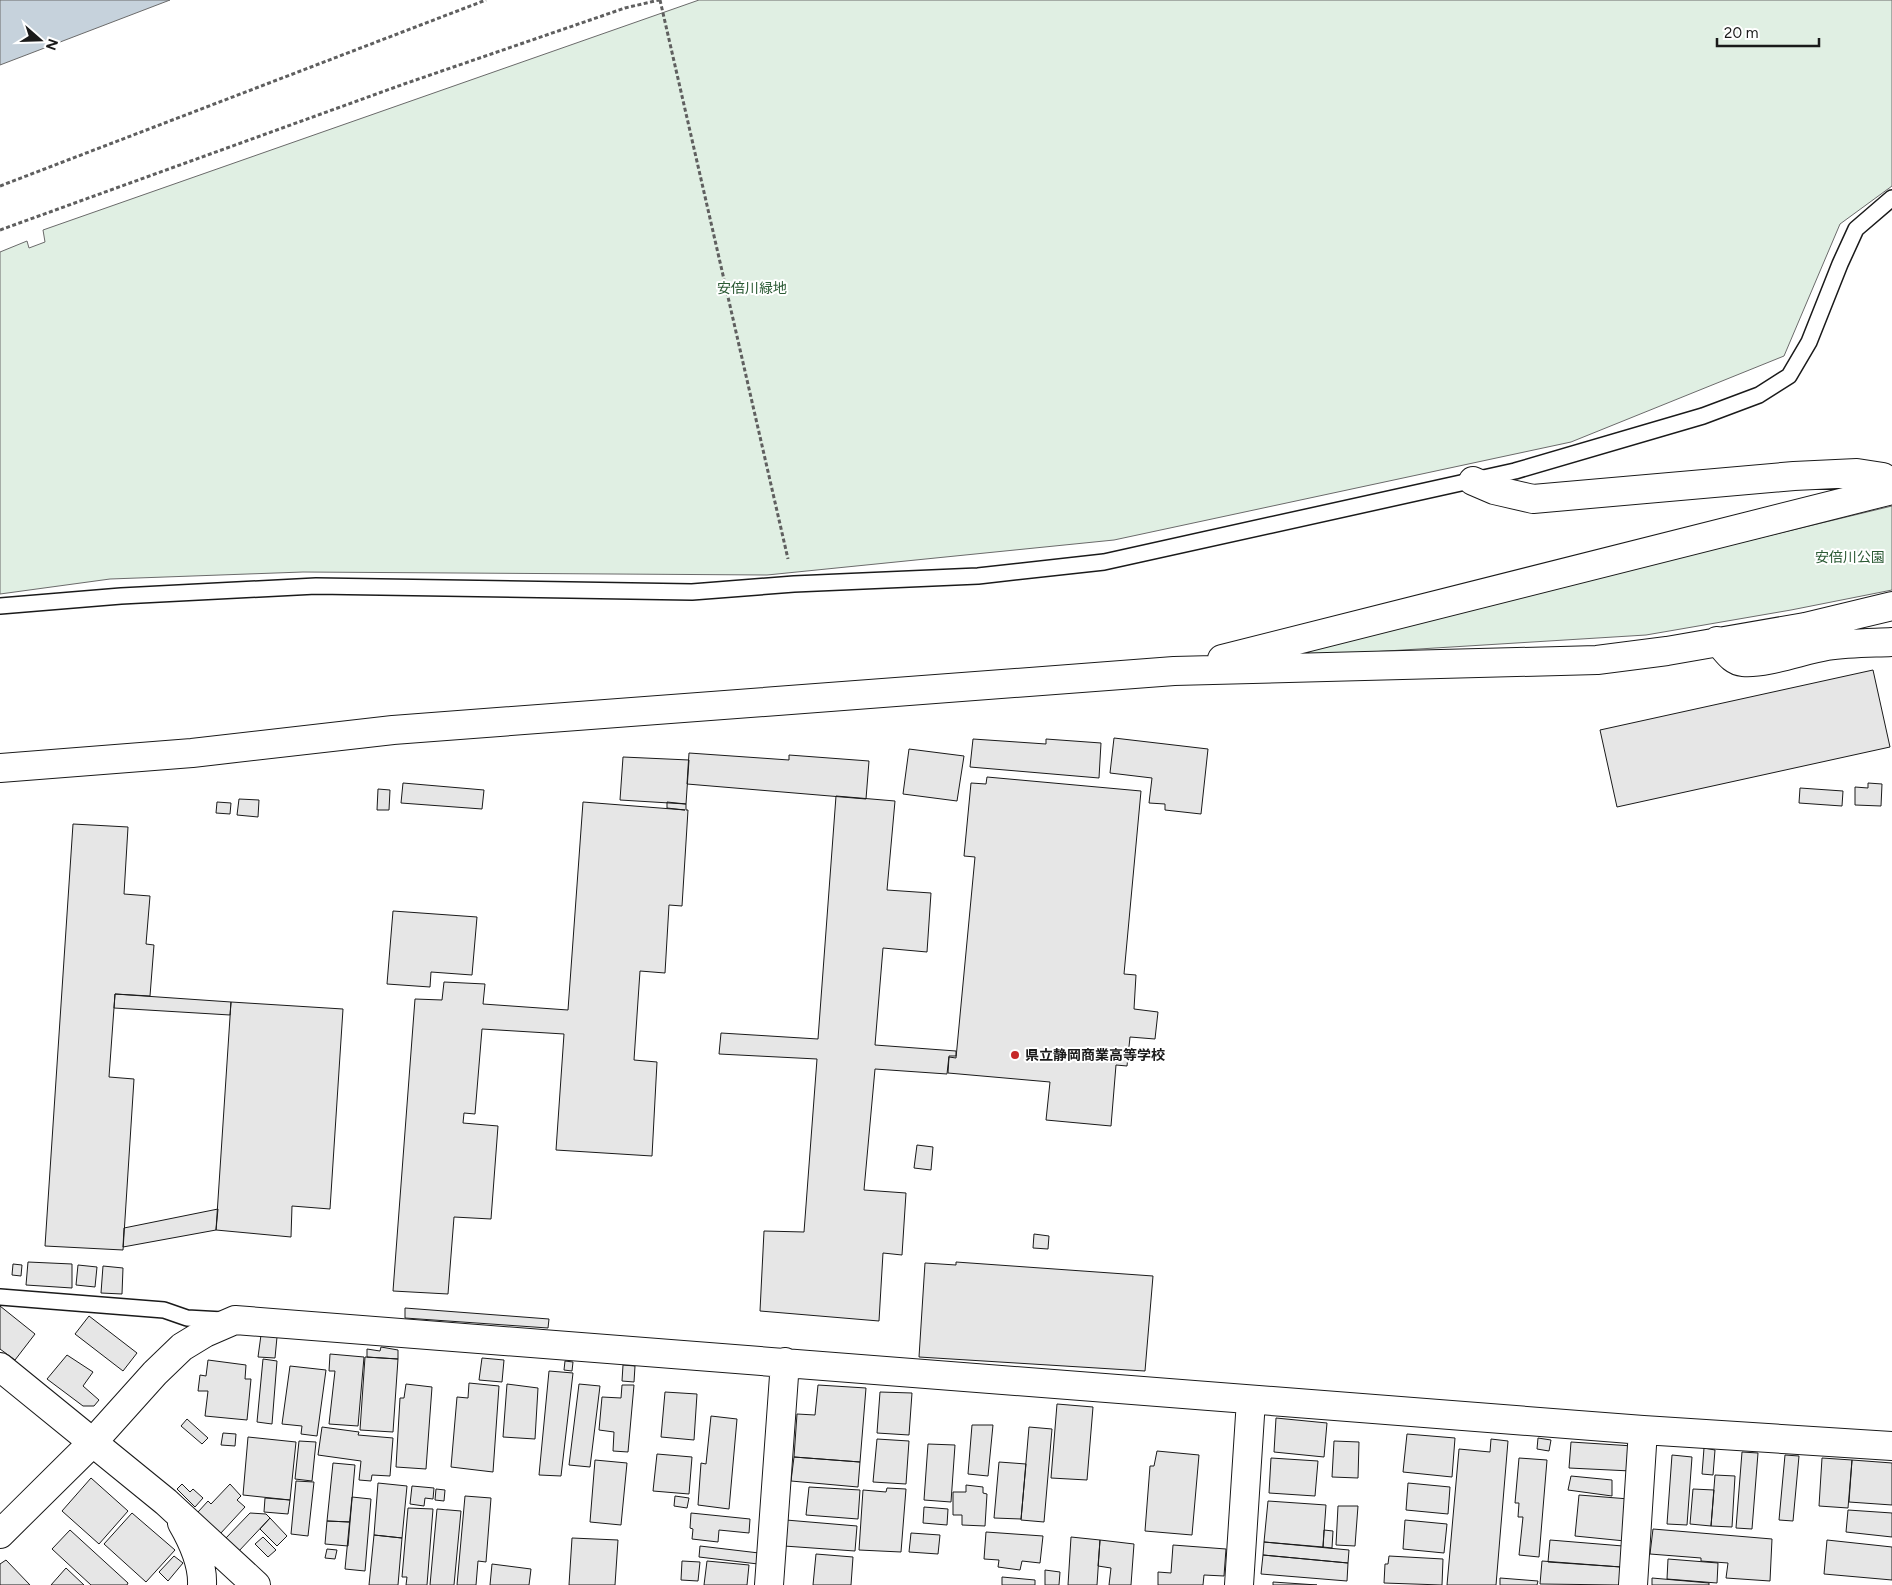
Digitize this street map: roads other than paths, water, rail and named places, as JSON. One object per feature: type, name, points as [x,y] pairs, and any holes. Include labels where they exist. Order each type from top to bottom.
[{"type":"street","points":[[1473,481],[1494,490],[1533,499],[1794,476],[1857,473],[1883,476],[1892,484]]},
{"type":"street","points":[[1174,671],[1892,490]]},
{"type":"street","points":[[0,768],[192,753],[392,730],[1174,671],[1597,660],[1667,651],[1806,627],[1892,606]]},
{"type":"street","points":[[1717,641],[1725,648],[1730,657],[1742,662],[1827,646],[1892,642]]},
{"type":"street","points":[[0,1534],[93,1442],[155,1373],[182,1348],[205,1333],[235,1320],[1643,1430],[1892,1446]]},
{"type":"street","points":[[769,1585],[786,1362]]},
{"type":"street","points":[[0,1367],[166,1502],[256,1585]]},
{"type":"street","points":[[1239,1585],[1250,1400]]},
{"type":"street","points":[[1633,1585],[1643,1430]]},
{"type":"street","points":[[166,1502],[182,1522],[194,1545],[208,1582]]},
{"type":"lane","points":[[0,606],[122,596],[316,586],[692,592],[794,584],[978,576],[1104,562],[1515,471],[1702,416],[1759,395],[1789,376],[1809,342],[1856,229],[1892,198]]},
{"type":"lane","points":[[0,1297],[164,1310],[187,1318],[235,1320]]},
{"type":"place","name":"県立静岡商業高等学校","points":[[1015,1055]]},
{"type":"park label","name":"安倍川緑地","points":[[752,288]]},
{"type":"park label","name":"安倍川公園","points":[[1850,557]]}]
